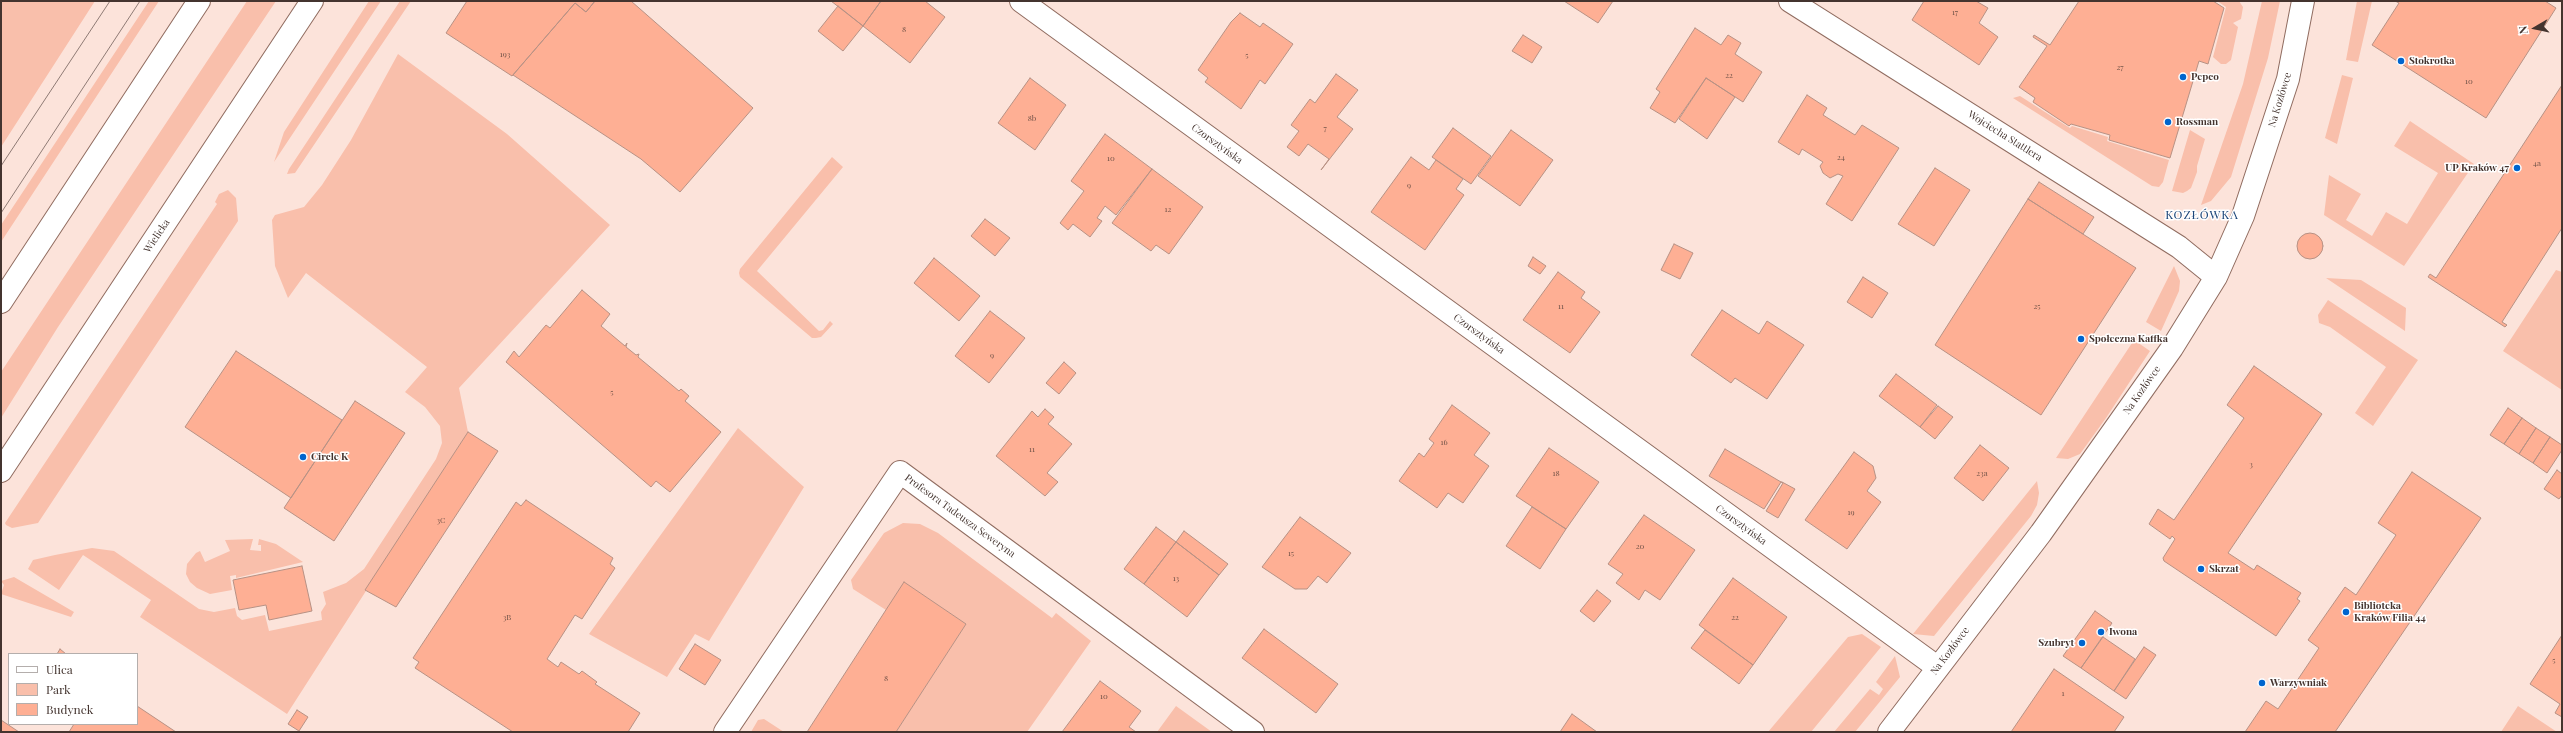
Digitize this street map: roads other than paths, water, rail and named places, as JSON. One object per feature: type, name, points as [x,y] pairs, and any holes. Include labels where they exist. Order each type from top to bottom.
[{"type":"street","points":[[1,302],[199,1]]},
{"type":"street","name":"Wielicka","points":[[1,471],[312,1]]},
{"type":"street","name":"Czorsztyńska","points":[[1021,1],[1937,668]]},
{"type":"street","name":"Wojciecha Stattlera","points":[[1790,1],[2179,247],[2216,277]]},
{"type":"street","name":"Na Kozłówce","points":[[1894,730],[1937,668],[2041,533],[2172,348],[2216,277],[2243,216],[2288,79],[2303,1]]},
{"type":"street","name":"Profesora Tadeusza Seweryna","points":[[725,732],[900,472],[1253,732]]},
{"type":"tram line","points":[[1,166],[110,1]]},
{"type":"tram line","points":[[1,213],[140,1]]},
{"type":"place","name":"Stokrotka","points":[[2401,61]]},
{"type":"place","name":"Pepco","points":[[2183,77]]},
{"type":"place","name":"Rossman","points":[[2168,122]]},
{"type":"place","name":"UP Kraków 47","points":[[2517,168]]},
{"type":"place","name":"Społeczna Kaffka","points":[[2081,339]]},
{"type":"place","name":"Circle K","points":[[303,457]]},
{"type":"place","name":"Skrzat","points":[[2201,569]]},
{"type":"place","name":"Biblioteka Kraków Filia 44","points":[[2346,612]]},
{"type":"place","name":"Iwona","points":[[2101,632]]},
{"type":"place","name":"Szubryt","points":[[2082,643]]},
{"type":"place","name":"Warzywniak","points":[[2262,683]]},
{"type":"district","name":"KOZŁÓWKA","points":[[2202,215]]}]
